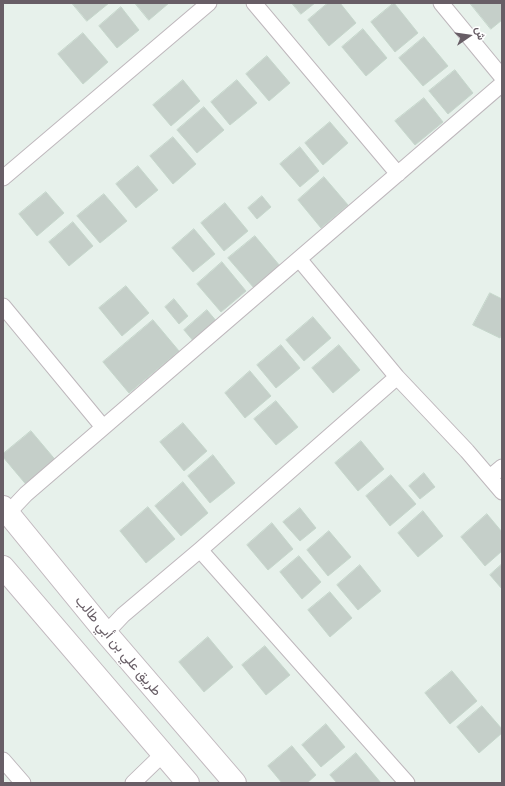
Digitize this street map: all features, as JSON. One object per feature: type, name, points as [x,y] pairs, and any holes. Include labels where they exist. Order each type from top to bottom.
[{"type":"main road","name":"طريق علي بن أبي طالب","points":[[5,510],[106,633],[236,783]]},
{"type":"main road","points":[[3,567],[188,783]]},
{"type":"street","points":[[3,178],[210,3]]},
{"type":"street","points":[[254,3],[398,174]]},
{"type":"street","points":[[440,3],[502,77]]},
{"type":"street","points":[[5,510],[26,494],[502,84]]},
{"type":"street","points":[[299,259],[397,377],[467,451],[502,492]]},
{"type":"street","points":[[3,306],[103,427]]},
{"type":"street","points":[[106,633],[123,615],[200,550],[397,377]]},
{"type":"street","points":[[490,477],[502,466]]},
{"type":"street","points":[[200,550],[407,783]]},
{"type":"street","points":[[133,783],[163,754]]},
{"type":"street","points":[[3,760],[23,783]]},
{"type":"building","points":[[72,3],[109,3],[87,21]]},
{"type":"building","points":[[135,3],[169,3],[149,20]]},
{"type":"building","points":[[292,3],[315,3],[301,14]]},
{"type":"building","points":[[328,3],[340,3],[356,23],[329,46],[308,20]]},
{"type":"building","points":[[394,3],[418,33],[395,52],[371,22]]},
{"type":"building","points":[[470,3],[502,3],[502,20],[491,29]]},
{"type":"building","points":[[121,7],[139,30],[117,48],[99,26]]},
{"type":"building","points":[[363,29],[387,58],[366,76],[342,47]]},
{"type":"building","points":[[83,33],[108,62],[83,84],[58,54]]},
{"type":"building","points":[[424,37],[448,66],[423,86],[399,58]]},
{"type":"building","points":[[267,56],[290,83],[269,101],[246,74]]},
{"type":"building","points":[[455,70],[473,93],[448,114],[429,91]]},
{"type":"building","points":[[183,80],[200,101],[171,126],[153,105]]},
{"type":"building","points":[[237,80],[257,103],[230,125],[211,102]]},
{"type":"building","points":[[424,98],[443,122],[415,145],[395,121]]},
{"type":"building","points":[[204,107],[224,130],[197,153],[177,130]]},
{"type":"building","points":[[330,122],[348,143],[323,165],[305,143]]},
{"type":"building","points":[[173,137],[196,164],[173,184],[150,156]]},
{"type":"building","points":[[300,147],[319,171],[300,187],[280,164]]},
{"type":"building","points":[[138,166],[158,190],[136,208],[116,184]]},
{"type":"building","points":[[324,177],[348,205],[321,228],[298,200]]},
{"type":"building","points":[[46,192],[64,213],[37,236],[19,214]]},
{"type":"building","points":[[104,194],[127,221],[100,243],[77,216]]},
{"type":"building","points":[[262,196],[271,207],[257,219],[248,208]]},
{"type":"building","points":[[225,203],[248,231],[224,251],[201,223]]},
{"type":"building","points":[[73,222],[93,246],[69,266],[49,242]]},
{"type":"building","points":[[194,229],[215,254],[193,272],[172,248]]},
{"type":"building","points":[[255,236],[280,266],[254,288],[228,258]]},
{"type":"building","points":[[222,262],[246,291],[221,312],[197,284]]},
{"type":"building","points":[[126,286],[149,313],[122,336],[99,308]]},
{"type":"building","points":[[490,293],[502,299],[502,334],[500,338],[473,325]]},
{"type":"building","points":[[174,299],[188,316],[179,324],[165,307]]},
{"type":"building","points":[[207,310],[218,323],[195,343],[184,330]]},
{"type":"building","points":[[313,317],[331,338],[304,361],[286,340]]},
{"type":"building","points":[[153,320],[179,351],[129,393],[103,362]]},
{"type":"building","points":[[281,345],[300,368],[276,388],[257,365]]},
{"type":"building","points":[[339,345],[360,370],[333,393],[312,368]]},
{"type":"building","points":[[250,371],[271,396],[245,418],[225,393]]},
{"type":"building","points":[[276,401],[298,427],[276,445],[254,419]]},
{"type":"building","points":[[183,423],[207,451],[184,471],[160,442]]},
{"type":"building","points":[[31,431],[58,463],[29,488],[3,457],[3,454]]},
{"type":"building","points":[[361,441],[384,469],[358,491],[335,463]]},
{"type":"building","points":[[213,455],[235,483],[210,503],[188,476]]},
{"type":"building","points":[[424,473],[435,487],[420,499],[409,486]]},
{"type":"building","points":[[391,475],[416,504],[390,526],[366,496]]},
{"type":"building","points":[[183,482],[208,513],[181,536],[155,506]]},
{"type":"building","points":[[148,507],[175,539],[146,563],[120,531]]},
{"type":"building","points":[[300,508],[316,528],[300,541],[283,522]]},
{"type":"building","points":[[423,511],[443,536],[418,557],[398,533]]},
{"type":"building","points":[[487,514],[502,532],[502,551],[485,566],[461,537]]},
{"type":"building","points":[[272,523],[293,549],[268,570],[247,545]]},
{"type":"building","points":[[329,531],[351,557],[328,576],[307,550]]},
{"type":"building","points":[[299,556],[321,582],[302,599],[280,572]]},
{"type":"building","points":[[502,564],[502,589],[490,575]]},
{"type":"building","points":[[360,565],[381,591],[358,610],[337,585]]},
{"type":"building","points":[[330,592],[352,618],[330,637],[308,610]]},
{"type":"building","points":[[208,637],[233,667],[204,692],[179,662]]},
{"type":"building","points":[[265,646],[290,675],[266,695],[242,665]]},
{"type":"building","points":[[452,671],[477,701],[450,724],[425,693]]},
{"type":"building","points":[[482,706],[502,729],[502,733],[479,753],[457,727]]},
{"type":"building","points":[[326,724],[345,747],[321,767],[302,745]]},
{"type":"building","points":[[292,746],[316,775],[307,783],[282,783],[268,766]]},
{"type":"building","points":[[356,753],[381,783],[337,783],[330,775]]}]
